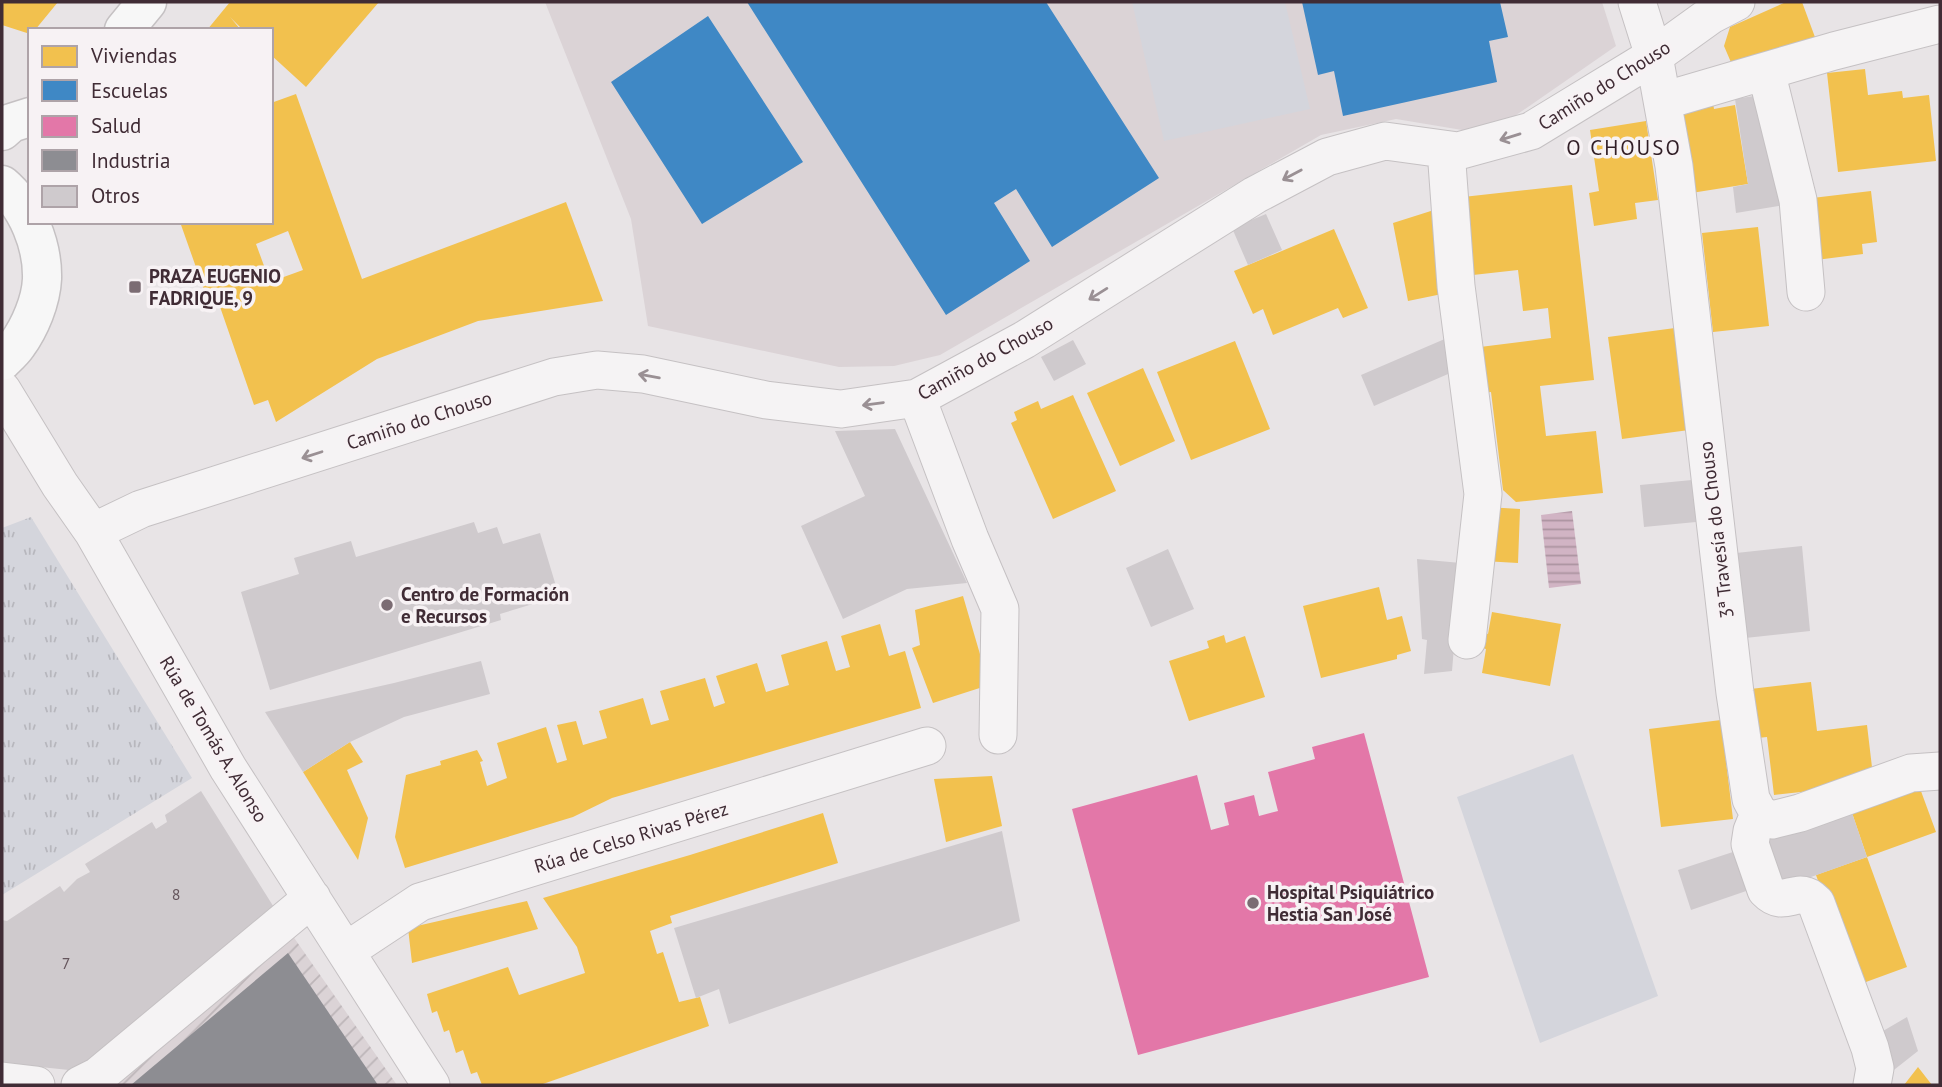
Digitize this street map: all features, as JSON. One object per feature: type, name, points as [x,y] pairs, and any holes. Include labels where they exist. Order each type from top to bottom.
[{"type":"main road","points":[[126,28],[147,2]]},
{"type":"main road","points":[[2,131],[10,123],[28,118]]},
{"type":"main road","points":[[18,197],[28,220]]},
{"type":"main road","points":[[2,361],[17,347],[34,315],[42,279],[38,243],[30,224]]},
{"type":"street","name":"3ª Travesía do Chouso","points":[[1637,2],[1654,56],[1674,166],[1735,693],[1751,799],[1759,814]]},
{"type":"street","name":"Camiño do Chouso","points":[[93,532],[141,509],[554,377],[597,369],[643,374],[766,400],[841,409],[917,398],[1024,340],[1255,195],[1327,156],[1385,141],[1458,151],[1531,131],[1654,56],[1711,15],[1736,2]]},
{"type":"street","points":[[1663,101],[1940,24]]},
{"type":"street","points":[[1766,71],[1798,200],[1806,292]]},
{"type":"street","points":[[1446,150],[1456,286],[1483,494],[1467,639]]},
{"type":"street","name":"Rúa de Tomás A. Alonso","points":[[2,390],[60,485],[93,532],[228,768],[431,1085]]},
{"type":"street","points":[[917,398],[970,539],[1000,609],[998,735]]},
{"type":"street","name":"Rúa de Celso Rivas Pérez","points":[[346,951],[420,902],[927,747]]},
{"type":"street","points":[[1872,1085],[1875,1068],[1870,1048],[1816,903],[1807,896],[1772,896],[1766,890],[1750,844],[1752,831],[1759,814],[1772,820],[1800,813],[1910,773],[1940,771]]},
{"type":"street","points":[[80,1085],[98,1076],[312,898]]},
{"type":"street","points":[[2,1081],[36,1085]]},
{"type":"shaded area","points":[[545,2],[1602,2],[1616,46],[1496,129],[1462,130],[1396,119],[1321,135],[940,355],[894,366],[839,367],[648,326],[631,219]]},
{"type":"shaded area","points":[[1572,511],[1581,584],[1549,588],[1541,515]]},
{"type":"shaded area","points":[[290,932],[397,1085],[111,1085]]},
{"type":"green space","points":[[1132,2],[1285,2],[1310,109],[1164,141]]},
{"type":"green space","points":[[31,517],[192,778],[2,895],[2,528]]},
{"type":"green space","points":[[1573,754],[1658,996],[1540,1043],[1457,797]]},
{"type":"building: Viviendas","points":[[2,2],[58,2],[37,28],[28,28],[28,33],[2,25]]},
{"type":"building: Viviendas","points":[[230,2],[379,2],[306,87],[273,57],[273,28],[241,28],[230,17],[239,28],[209,28]]},
{"type":"building: Viviendas","points":[[1786,2],[1802,2],[1819,48],[1736,74],[1724,46],[1730,27]]},
{"type":"building: Viviendas","points":[[1865,69],[1868,95],[1902,91],[1903,98],[1929,95],[1936,161],[1838,172],[1827,73]]},
{"type":"building: Viviendas","points":[[296,94],[362,279],[566,202],[603,301],[478,321],[377,359],[276,422],[268,400],[254,405],[218,301],[209,304],[181,224],[273,224],[273,102]],"holes":[[[288,231],[303,270],[270,282],[256,244]]]},
{"type":"building: Viviendas","points":[[1713,103],[1714,109],[1735,105],[1748,184],[1685,194],[1673,115]]},
{"type":"building: Viviendas","points":[[1646,121],[1658,200],[1635,203],[1637,219],[1594,226],[1589,193],[1599,191],[1590,130]]},
{"type":"building: Viviendas","points":[[1572,185],[1594,380],[1540,386],[1546,436],[1596,431],[1603,493],[1516,502],[1503,490],[1491,392],[1477,394],[1472,348],[1551,338],[1548,308],[1523,311],[1518,270],[1464,276],[1454,198]]},
{"type":"building: Viviendas","points":[[1871,191],[1877,242],[1862,244],[1863,254],[1816,260],[1804,199]]},
{"type":"building: Viviendas","points":[[1434,210],[1442,294],[1408,301],[1393,223]]},
{"type":"building: Viviendas","points":[[1758,227],[1769,326],[1713,332],[1702,233]]},
{"type":"building: Viviendas","points":[[1334,229],[1368,308],[1343,318],[1338,308],[1273,335],[1263,309],[1253,314],[1234,271]]},
{"type":"building: Viviendas","points":[[1675,328],[1689,430],[1622,439],[1608,337]]},
{"type":"building: Viviendas","points":[[1235,341],[1270,429],[1191,460],[1157,372]]},
{"type":"building: Viviendas","points":[[1143,368],[1175,441],[1120,466],[1087,393]]},
{"type":"building: Viviendas","points":[[1073,395],[1116,491],[1053,519],[1011,423],[1017,420],[1014,412],[1038,401],[1041,409]]},
{"type":"building: Viviendas","points":[[1487,507],[1520,509],[1518,563],[1483,561]]},
{"type":"building: Viviendas","points":[[1379,587],[1387,620],[1402,616],[1411,651],[1397,655],[1397,659],[1321,678],[1303,606]]},
{"type":"building: Viviendas","points":[[963,596],[989,685],[933,703],[912,648],[920,645],[915,610]]},
{"type":"building: Viviendas","points":[[1492,612],[1561,624],[1550,686],[1482,673],[1486,649],[1479,647],[1482,632],[1488,634]]},
{"type":"building: Viviendas","points":[[880,624],[889,656],[905,651],[921,708],[612,798],[573,817],[405,868],[395,837],[406,775],[441,765],[440,761],[477,750],[483,761],[480,762],[487,786],[507,778],[497,743],[546,727],[557,763],[567,760],[557,725],[576,721],[583,745],[607,738],[599,711],[643,698],[651,725],[669,720],[660,691],[705,678],[714,707],[725,703],[716,676],[757,663],[766,692],[789,685],[781,655],[827,641],[836,671],[850,667],[841,636]]},
{"type":"building: Viviendas","points":[[1224,635],[1226,643],[1245,636],[1265,697],[1189,721],[1169,661],[1209,648],[1207,641]]},
{"type":"building: Viviendas","points":[[1811,682],[1817,731],[1867,725],[1874,784],[1774,795],[1767,737],[1748,739],[1742,690]]},
{"type":"building: Viviendas","points":[[1721,720],[1733,819],[1661,827],[1649,729]]},
{"type":"building: Viviendas","points":[[350,742],[363,762],[347,770],[368,818],[358,860],[303,772]]},
{"type":"building: Viviendas","points":[[992,776],[1002,826],[946,842],[934,779]]},
{"type":"building: Viviendas","points":[[1918,783],[1936,832],[1867,857],[1850,807]]},
{"type":"building: Viviendas","points":[[823,813],[838,863],[670,916],[672,923],[650,931],[657,954],[663,952],[679,1002],[700,997],[709,1026],[540,1085],[482,1085],[477,1072],[471,1074],[463,1050],[456,1053],[449,1030],[444,1032],[437,1011],[432,1013],[427,994],[508,967],[519,995],[585,973],[577,947],[543,898]]},
{"type":"building: Viviendas","points":[[1867,857],[1907,967],[1855,986],[1816,875]]},
{"type":"building: Viviendas","points":[[527,901],[538,929],[412,963],[408,928]]},
{"type":"building: Viviendas","points":[[1918,1067],[1932,1085],[1904,1085]]},
{"type":"building: Escuelas","points":[[747,2],[1046,2],[1159,178],[1052,247],[1016,189],[994,203],[1030,261],[946,315]]},
{"type":"building: Escuelas","points":[[1302,2],[1500,2],[1508,37],[1489,41],[1497,82],[1343,116],[1334,71],[1318,75]]},
{"type":"building: Escuelas","points":[[708,16],[803,162],[702,224],[611,82]]},
{"type":"building: Salud","name":"Hospital Psiquiátrico Hestia San José","points":[[1364,733],[1429,977],[1138,1055],[1072,809],[1197,775],[1211,830],[1229,825],[1224,803],[1254,795],[1259,816],[1278,811],[1268,772],[1315,759],[1312,747]]},
{"type":"building: Industria","points":[[288,953],[378,1085],[131,1085]]},
{"type":"building: Otros","points":[[1767,94],[1785,205],[1736,213],[1733,187],[1748,184],[1735,99]]},
{"type":"building: Otros","points":[[1266,214],[1282,250],[1248,265],[1232,228]]},
{"type":"building: Otros","points":[[1447,338],[1455,371],[1374,406],[1361,375]]},
{"type":"building: Otros","points":[[1073,340],[1086,364],[1054,381],[1041,357]]},
{"type":"building: Otros","points":[[895,429],[967,583],[907,589],[843,619],[801,526],[865,496],[835,431]]},
{"type":"building: Otros","points":[[1692,480],[1696,522],[1644,527],[1640,485]]},
{"type":"building: Otros","name":"Centro de Formación e Recursos","points":[[474,522],[478,533],[497,527],[503,544],[540,533],[559,596],[500,614],[501,620],[270,690],[241,592],[299,574],[294,558],[351,541],[356,557]]},
{"type":"building: Otros","points":[[1802,546],[1810,631],[1736,639],[1727,554]]},
{"type":"building: Otros","points":[[1168,549],[1194,609],[1151,627],[1126,568]]},
{"type":"building: Otros","points":[[1417,559],[1461,563],[1452,671],[1424,674],[1427,640],[1422,639]]},
{"type":"building: Otros","points":[[481,661],[490,694],[404,717],[350,742],[303,772],[265,712],[394,683]]},
{"type":"building: Otros","points":[[201,791],[275,909],[96,1058],[69,1070],[2,1063],[2,920],[7,921],[60,886],[64,892],[77,879],[90,872],[85,864],[152,822],[156,829],[167,822],[165,815]]},
{"type":"building: Otros","points":[[1850,807],[1867,857],[1772,891],[1755,841]]},
{"type":"building: Otros","points":[[1002,831],[1020,921],[729,1024],[719,989],[696,998],[674,928]]},
{"type":"building: Otros","points":[[1739,850],[1752,889],[1691,910],[1678,870]]},
{"type":"building: Otros","points":[[1907,1017],[1918,1051],[1885,1077],[1871,1038]]},
{"type":"place","name":"PRAZA EUGENIO FADRIQUE, 9","points":[[135,287]]},
{"type":"place","name":"Centro de Formación e Recursos","points":[[387,605]]},
{"type":"place","name":"Hospital Psiquiátrico Hestia San José","points":[[1253,903]]},
{"type":"district","name":"O CHOUSO","points":[[1624,148]]}]
